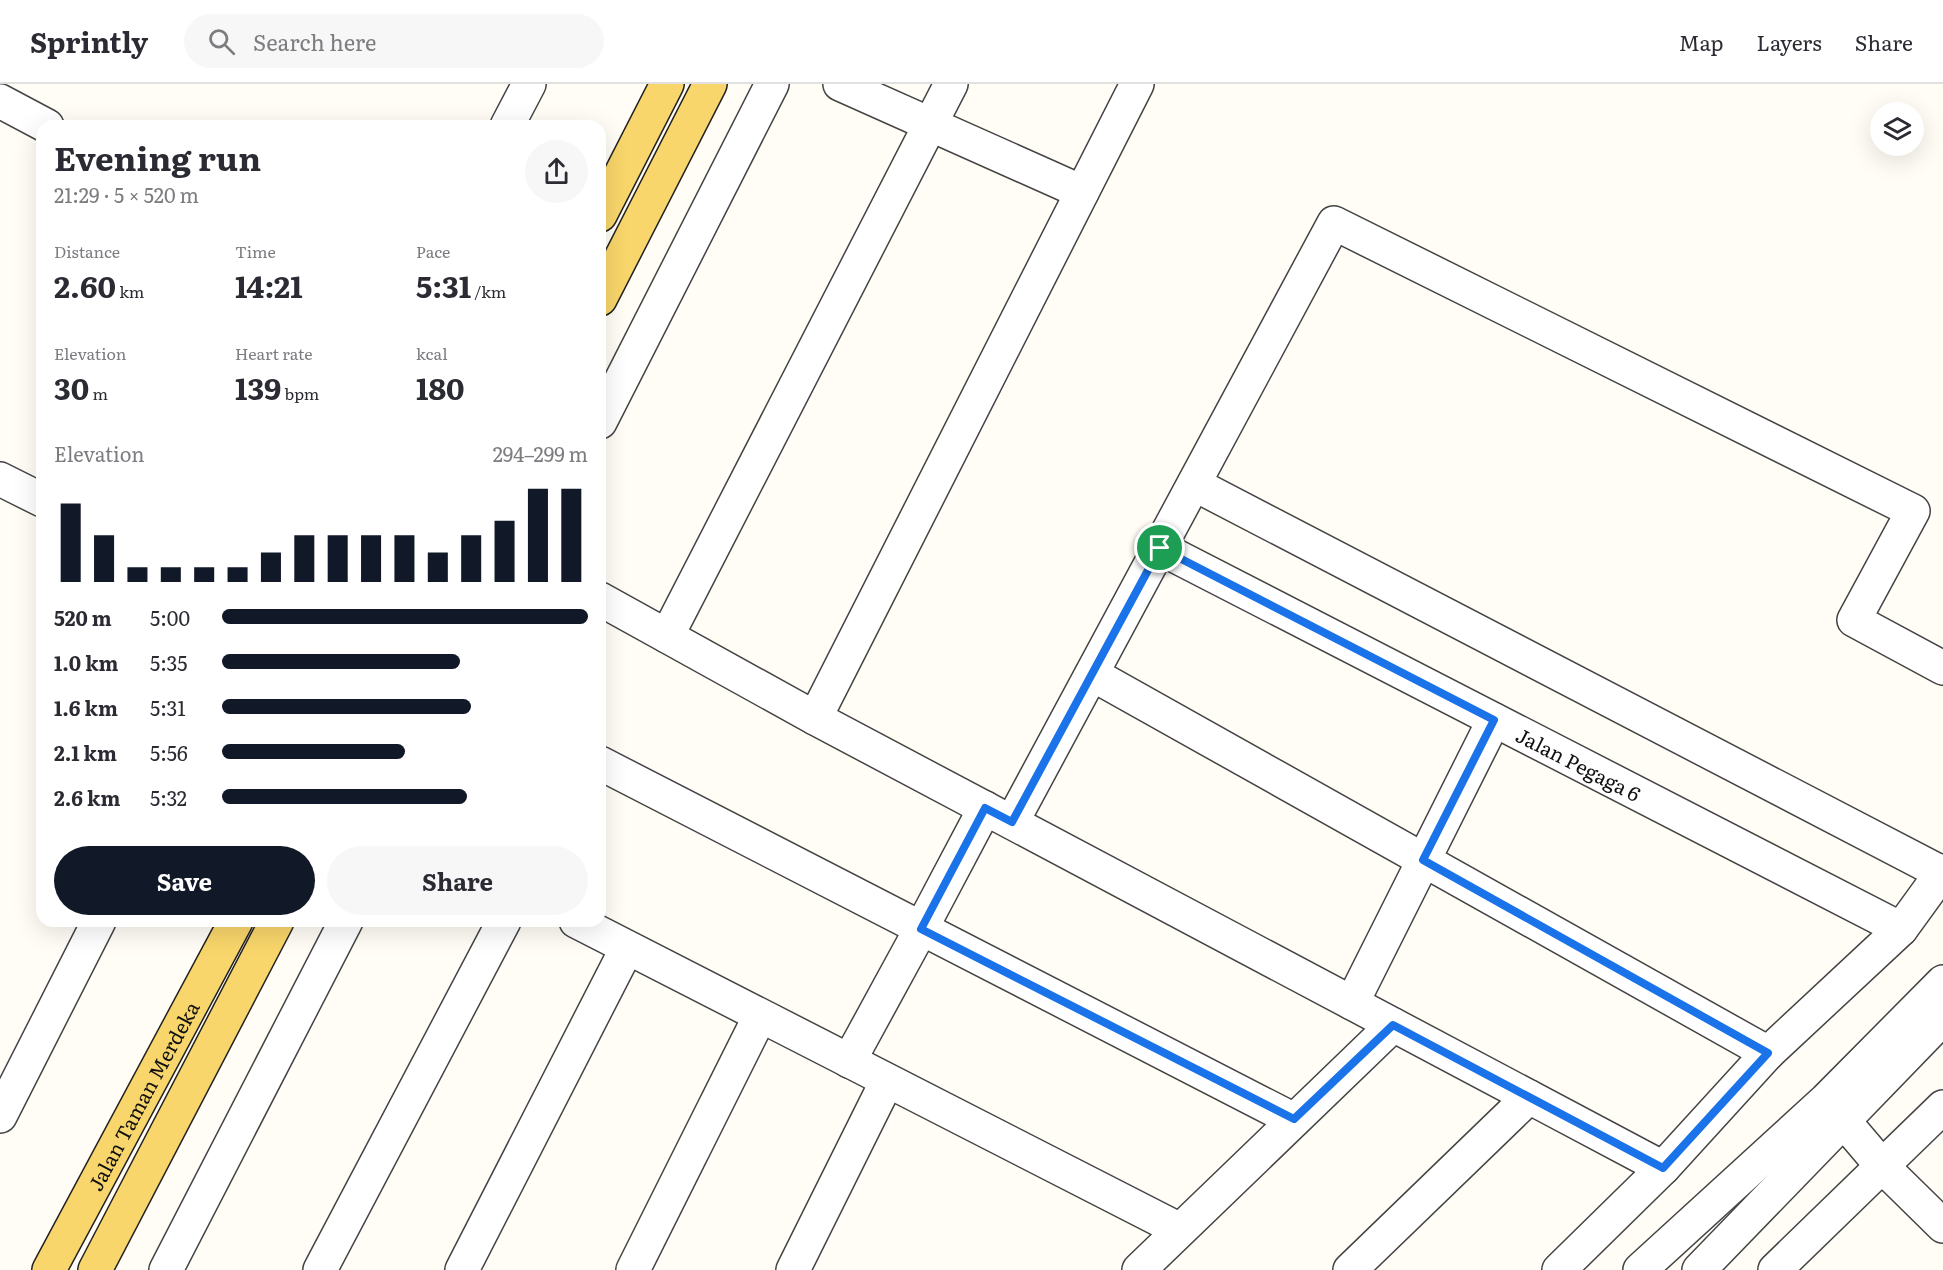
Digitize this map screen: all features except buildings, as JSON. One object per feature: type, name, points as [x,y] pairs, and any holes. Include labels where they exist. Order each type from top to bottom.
[{"type":"main road","points":[[606,203],[667,84]]},
{"type":"main road","points":[[606,287],[710,84]]},
{"type":"main road","name":"Jalan Taman Merdeka","points":[[50,1270],[233,927]]},
{"type":"main road","name":"Jalan Taman Merdeka","points":[[95,1270],[274,927]]},
{"type":"street","points":[[510,120],[529,84]]},
{"type":"street","points":[[606,410],[772,84]]},
{"type":"street","points":[[840,84],[1082,192]]},
{"type":"street","points":[[667,636],[951,84]]},
{"type":"street","points":[[815,718],[1137,84]]},
{"type":"street","points":[[0,101],[36,120]]},
{"type":"street","points":[[849,1061],[921,929],[1092,674],[1334,223],[1912,511],[1854,620],[1943,668]]},
{"type":"street","points":[[0,479],[36,497]]},
{"type":"street","points":[[1194,484],[1943,872],[1901,929],[1768,1053],[1663,1168],[1559,1270]]},
{"type":"street","name":"Jalan Pegaga 6","points":[[1160,548],[1901,929]]},
{"type":"street","points":[[606,602],[815,718],[1663,1168]]},
{"type":"street","points":[[1092,674],[1768,1053]]},
{"type":"street","points":[[1352,1003],[1494,720]]},
{"type":"street","points":[[606,766],[1294,1119]]},
{"type":"street","points":[[0,1116],[96,927]]},
{"type":"street","points":[[166,1270],[343,927]]},
{"type":"street","points":[[320,1270],[501,927]]},
{"type":"street","points":[[587,927],[1180,1230]]},
{"type":"street","points":[[462,1270],[627,948]]},
{"type":"street","points":[[1699,1270],[1943,982]]},
{"type":"street","points":[[633,1270],[760,1016]]},
{"type":"street","points":[[1640,1270],[1943,1018]]},
{"type":"street","points":[[1139,1270],[1393,1025]]},
{"type":"street","points":[[793,1270],[887,1081]]},
{"type":"street","points":[[1350,1270],[1529,1097]]},
{"type":"street","points":[[1775,1270],[1943,1107]]},
{"type":"street","points":[[1835,1110],[1882,1166],[1943,1226]]},
{"type":"route","points":[[1160,548],[1494,720],[1423,860],[1768,1053],[1663,1168],[1393,1025],[1294,1119],[921,929],[985,808],[1012,822],[1160,548]]}]
